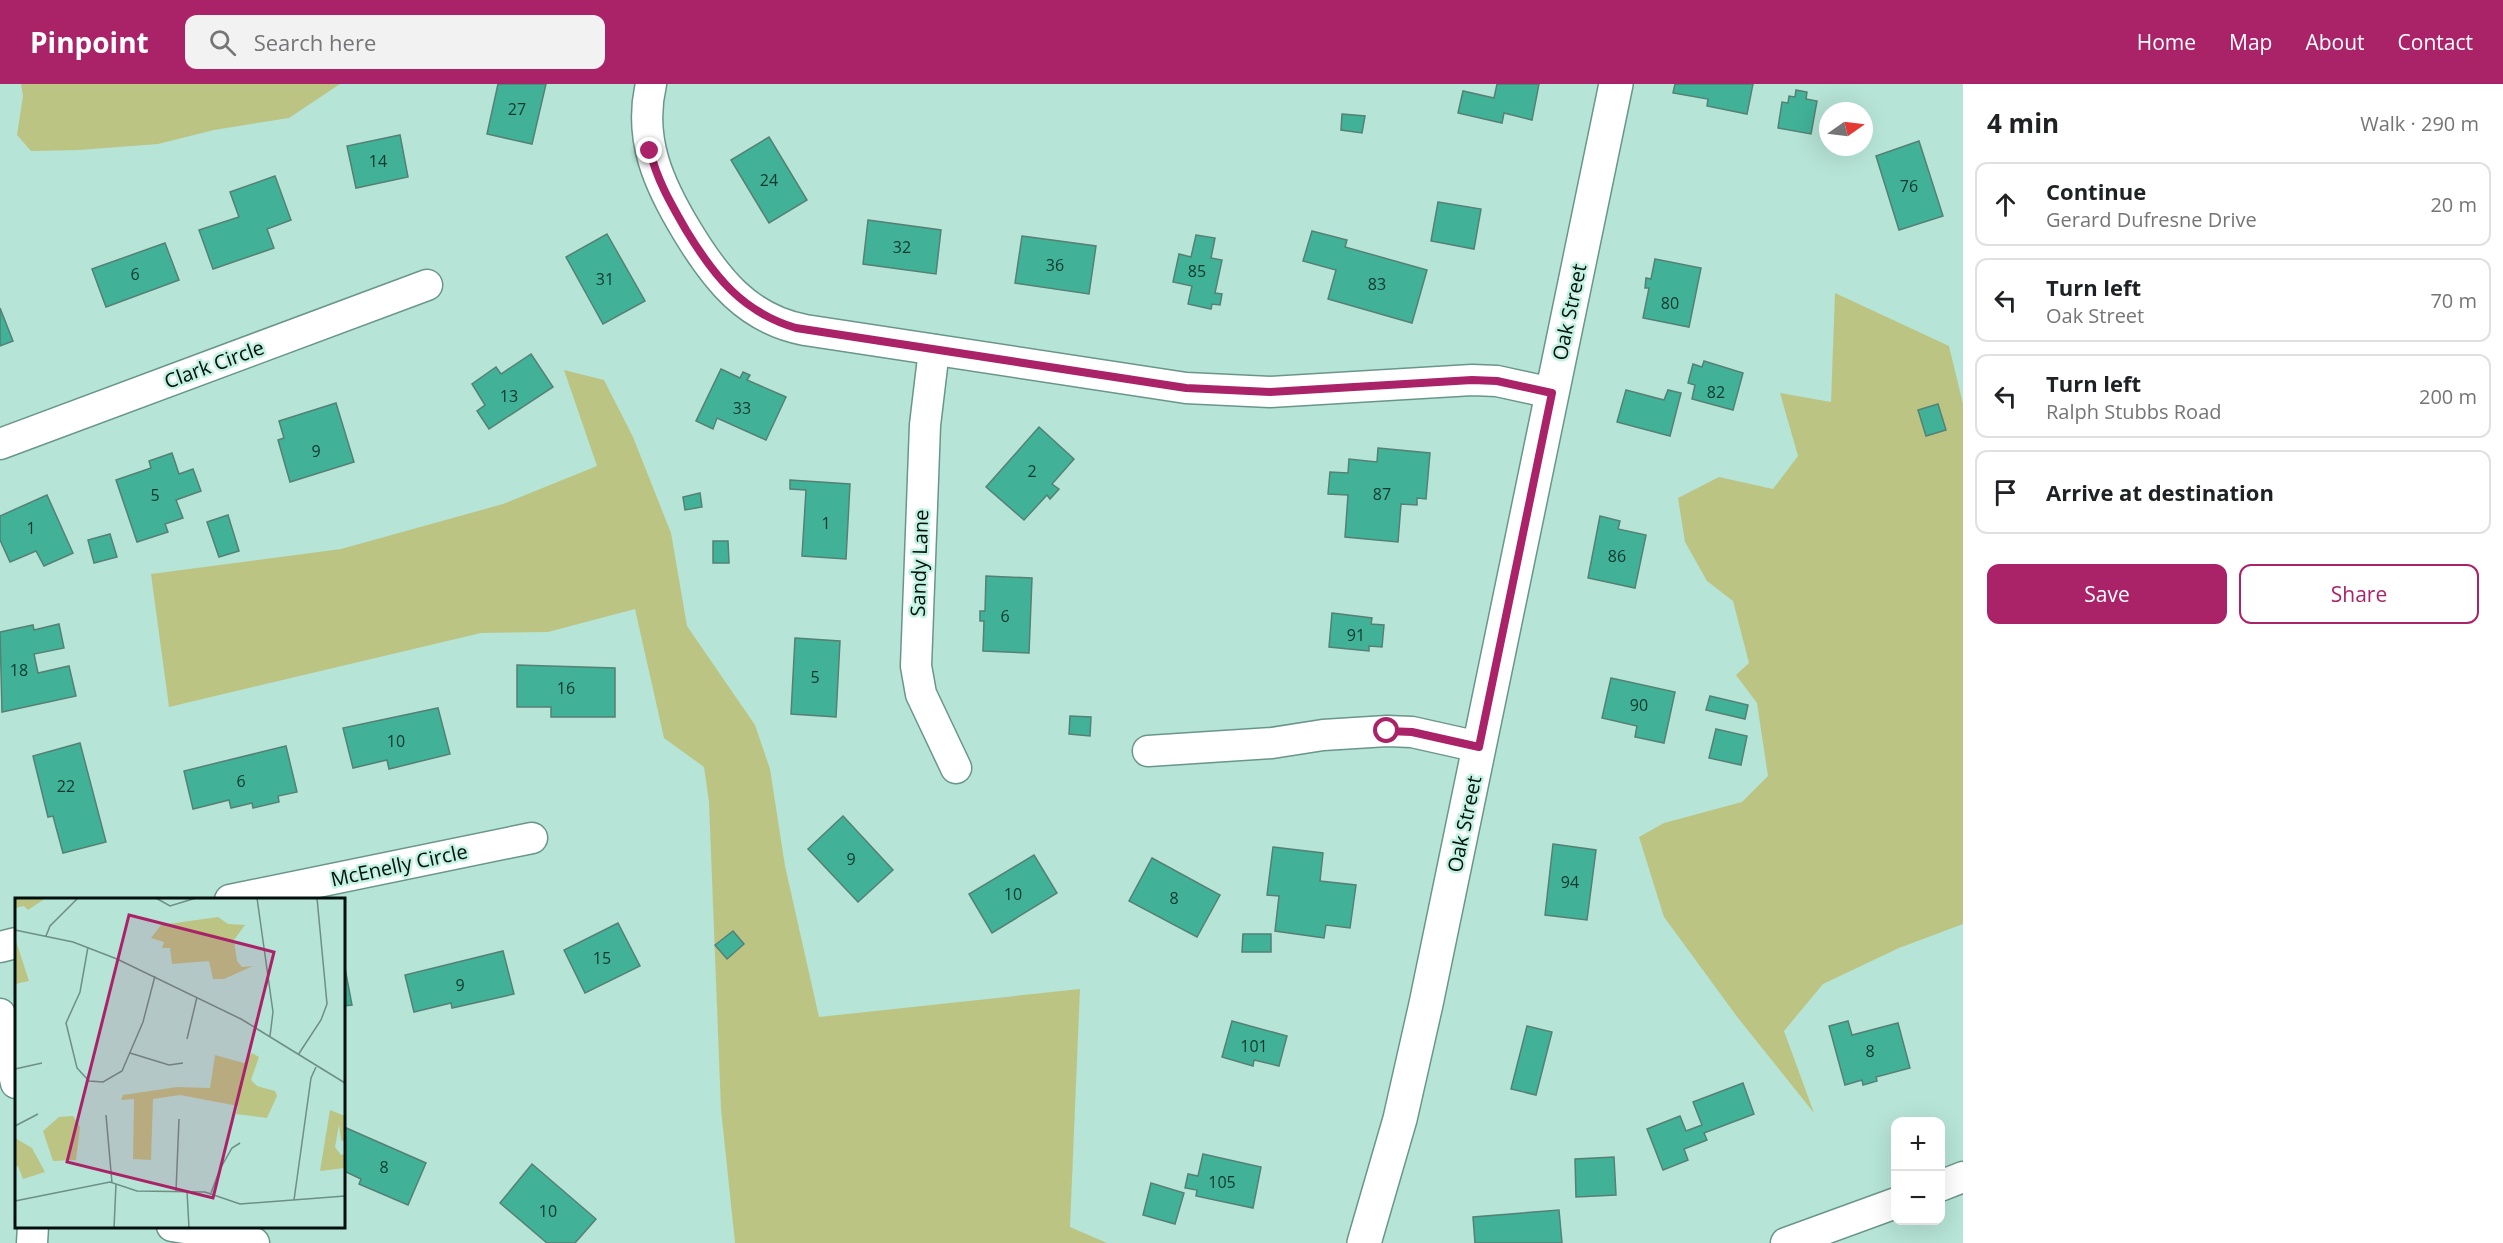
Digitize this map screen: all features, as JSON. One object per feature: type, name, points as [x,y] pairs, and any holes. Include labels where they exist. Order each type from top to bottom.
[{"type":"street","points":[[651,84],[646,106],[648,140],[660,183],[709,266],[728,289],[759,313],[796,328],[1186,388],[1270,392],[1472,380],[1497,381],[1552,393]]},
{"type":"street","name":"Oak Street","points":[[1364,1243],[1412,1068],[1616,84]]},
{"type":"street","name":"Clark Circle","points":[[0,444],[427,285]]},
{"type":"street","name":"Sandy Lane","points":[[934,350],[925,425],[916,666],[921,694],[956,768]]},
{"type":"street","points":[[1148,751],[1272,743],[1323,735],[1387,731],[1412,732],[1479,747]]},
{"type":"street","name":"McEnelly Circle","points":[[240,898],[532,838]]},
{"type":"street","points":[[0,947],[15,943]]},
{"type":"street","points":[[2,1028],[15,1079]]},
{"type":"street","points":[[1945,1184],[1963,1177]]},
{"type":"street","points":[[1786,1243],[1891,1205]]},
{"type":"street","points":[[32,1243],[33,1228]]},
{"type":"street","points":[[180,1228],[211,1232],[254,1243]]},
{"type":"green space","points":[[21,84],[340,84],[289,118],[214,130],[158,144],[31,151],[17,135],[23,96]]},
{"type":"green space","points":[[1835,293],[1949,346],[1963,404],[1963,924],[1899,948],[1823,984],[1784,1031],[1814,1113],[1738,1018],[1664,917],[1639,837],[1664,823],[1742,802],[1768,776],[1757,703],[1736,675],[1749,663],[1733,601],[1707,581],[1685,542],[1678,498],[1719,477],[1773,489],[1798,456],[1780,393],[1831,402]]},
{"type":"green space","points":[[564,370],[604,380],[633,437],[671,533],[687,626],[755,725],[770,769],[785,866],[819,1017],[1080,989],[1070,1227],[1107,1243],[735,1243],[721,1109],[709,802],[704,767],[664,738],[635,609],[548,632],[481,633],[169,707],[151,574],[341,549],[503,504],[597,466]]},
{"type":"building","points":[[498,84],[546,84],[532,144],[487,134]]},
{"type":"building","points":[[1497,84],[1539,84],[1532,120],[1504,113],[1502,123],[1458,113],[1463,91],[1494,98]]},
{"type":"building","points":[[1675,84],[1753,84],[1747,114],[1707,106],[1708,99],[1673,93]]},
{"type":"building","points":[[1796,90],[1807,92],[1806,99],[1817,101],[1811,134],[1778,128],[1782,102],[1788,103],[1789,96],[1795,97]]},
{"type":"building","points":[[1342,114],[1365,116],[1362,133],[1341,130]]},
{"type":"building","points":[[400,135],[408,177],[356,188],[347,146]]},
{"type":"building","points":[[769,137],[807,200],[769,223],[731,160]]},
{"type":"building","points":[[1919,141],[1943,216],[1899,230],[1876,156]]},
{"type":"building","points":[[275,176],[291,220],[267,229],[274,248],[213,269],[199,230],[239,217],[230,192]]},
{"type":"building","points":[[1438,202],[1481,209],[1474,249],[1431,241]]},
{"type":"building","points":[[868,220],[941,230],[936,274],[863,264]]},
{"type":"building","points":[[1312,231],[1347,240],[1345,247],[1427,270],[1412,323],[1328,299],[1336,270],[1303,261]]},
{"type":"building","points":[[607,234],[645,301],[603,324],[566,257]]},
{"type":"building","points":[[1196,235],[1215,238],[1211,258],[1222,260],[1215,293],[1222,294],[1220,305],[1212,304],[1211,309],[1188,304],[1192,286],[1173,282],[1179,254],[1191,257]]},
{"type":"building","points":[[1022,236],[1096,246],[1089,294],[1015,283]]},
{"type":"building","points":[[165,243],[179,280],[106,307],[92,269]]},
{"type":"building","points":[[1655,259],[1701,268],[1689,327],[1643,318],[1649,288],[1645,288],[1646,278],[1651,279]]},
{"type":"building","points":[[0,308],[13,341],[0,346]]},
{"type":"building","points":[[531,354],[553,387],[489,429],[477,411],[485,405],[472,384],[496,367],[501,374]]},
{"type":"building","points":[[1704,361],[1743,373],[1733,410],[1692,399],[1695,385],[1688,383],[1693,364],[1702,367]]},
{"type":"building","points":[[721,369],[740,378],[743,372],[750,375],[747,380],[786,397],[766,440],[717,418],[713,429],[696,421]]},
{"type":"building","points":[[1626,390],[1664,400],[1668,390],[1681,393],[1670,436],[1617,422]]},
{"type":"building","points":[[336,403],[354,462],[290,482],[278,440],[284,438],[279,421]]},
{"type":"building","points":[[1938,404],[1946,430],[1926,436],[1918,410]]},
{"type":"building","points":[[1039,427],[1074,459],[1052,484],[1059,489],[1050,499],[1047,495],[1024,520],[986,487]]},
{"type":"building","points":[[1378,448],[1430,453],[1426,499],[1417,498],[1417,505],[1401,504],[1398,542],[1345,537],[1348,495],[1328,494],[1330,472],[1348,473],[1349,459],[1377,462]]},
{"type":"building","points":[[172,453],[179,474],[193,469],[201,491],[176,500],[183,518],[165,524],[168,532],[137,542],[116,480],[151,468],[149,461]]},
{"type":"building","points":[[790,480],[850,484],[846,559],[802,556],[806,490],[790,489]]},
{"type":"building","points":[[700,493],[702,507],[685,510],[683,497]]},
{"type":"building","points":[[47,495],[73,553],[44,566],[36,551],[10,562],[0,540],[0,516]]},
{"type":"building","points":[[228,515],[239,551],[219,557],[207,522]]},
{"type":"building","points":[[1600,516],[1620,521],[1618,529],[1646,535],[1635,588],[1588,578]]},
{"type":"building","points":[[110,534],[117,557],[94,563],[88,540]]},
{"type":"building","points":[[713,541],[728,541],[729,563],[713,563]]},
{"type":"building","points":[[986,576],[1032,578],[1029,653],[983,651],[984,621],[980,621],[980,611],[985,611]]},
{"type":"building","points":[[1332,613],[1372,618],[1371,624],[1384,625],[1382,647],[1369,646],[1369,651],[1329,647]]},
{"type":"building","points":[[59,624],[64,648],[34,654],[38,673],[69,666],[76,696],[2,712],[0,632],[33,625],[34,630]]},
{"type":"building","points":[[795,638],[840,641],[836,717],[791,714]]},
{"type":"building","points":[[517,665],[615,668],[615,717],[551,717],[551,707],[517,707]]},
{"type":"building","points":[[1611,678],[1675,692],[1664,743],[1635,737],[1637,726],[1602,718]]},
{"type":"building","points":[[1710,696],[1748,705],[1745,719],[1706,710]]},
{"type":"building","points":[[438,708],[450,754],[389,769],[387,760],[353,768],[343,728]]},
{"type":"building","points":[[1070,716],[1091,717],[1090,736],[1069,734]]},
{"type":"building","points":[[1716,729],[1747,736],[1741,765],[1709,758]]},
{"type":"building","points":[[80,743],[106,842],[63,853],[53,816],[48,817],[33,756]]},
{"type":"building","points":[[286,746],[297,792],[278,796],[279,802],[253,808],[252,803],[231,808],[229,800],[193,809],[184,771]]},
{"type":"building","points":[[843,816],[893,870],[858,902],[808,849]]},
{"type":"building","points":[[1553,844],[1596,850],[1587,920],[1545,915]]},
{"type":"building","points":[[1273,847],[1323,853],[1320,881],[1356,885],[1350,928],[1326,925],[1324,938],[1275,931],[1279,896],[1267,895]]},
{"type":"building","points":[[1034,855],[1057,893],[992,933],[969,894]]},
{"type":"building","points":[[1152,858],[1220,895],[1197,937],[1129,901]]},
{"type":"building","points":[[618,923],[640,966],[585,993],[564,950]]},
{"type":"building","points":[[733,931],[744,944],[727,959],[715,945]]},
{"type":"building","points":[[1243,934],[1271,934],[1271,952],[1242,952]]},
{"type":"building","points":[[503,951],[514,994],[452,1008],[451,1003],[414,1012],[405,975]]},
{"type":"building","points":[[345,968],[352,1005],[345,1006]]},
{"type":"building","points":[[1232,1021],[1287,1036],[1279,1066],[1254,1060],[1253,1066],[1222,1057]]},
{"type":"building","points":[[1848,1021],[1852,1035],[1898,1023],[1910,1068],[1876,1077],[1877,1081],[1863,1085],[1862,1080],[1845,1085],[1829,1026]]},
{"type":"building","points":[[1527,1026],[1552,1032],[1536,1095],[1511,1089]]},
{"type":"building","points":[[1743,1083],[1754,1114],[1704,1133],[1707,1140],[1684,1149],[1688,1160],[1663,1170],[1647,1129],[1680,1116],[1686,1131],[1702,1125],[1693,1102]]},
{"type":"building","points":[[345,1127],[426,1163],[408,1205],[359,1184],[361,1179],[345,1171]]},
{"type":"building","points":[[1203,1154],[1261,1167],[1253,1208],[1196,1196],[1197,1190],[1185,1188],[1188,1174],[1198,1176]]},
{"type":"building","points":[[1614,1157],[1616,1195],[1576,1197],[1575,1159]]},
{"type":"building","points":[[532,1164],[596,1219],[575,1243],[547,1243],[500,1203]]},
{"type":"building","points":[[1151,1183],[1184,1193],[1175,1224],[1143,1215]]},
{"type":"building","points":[[1559,1210],[1562,1243],[1475,1243],[1473,1217]]},
{"type":"route","points":[[650,151],[652,162],[669,202],[715,274],[750,308],[777,322],[796,328],[1186,388],[1270,392],[1472,380],[1497,381],[1552,393],[1479,747],[1412,732],[1387,731]]}]
